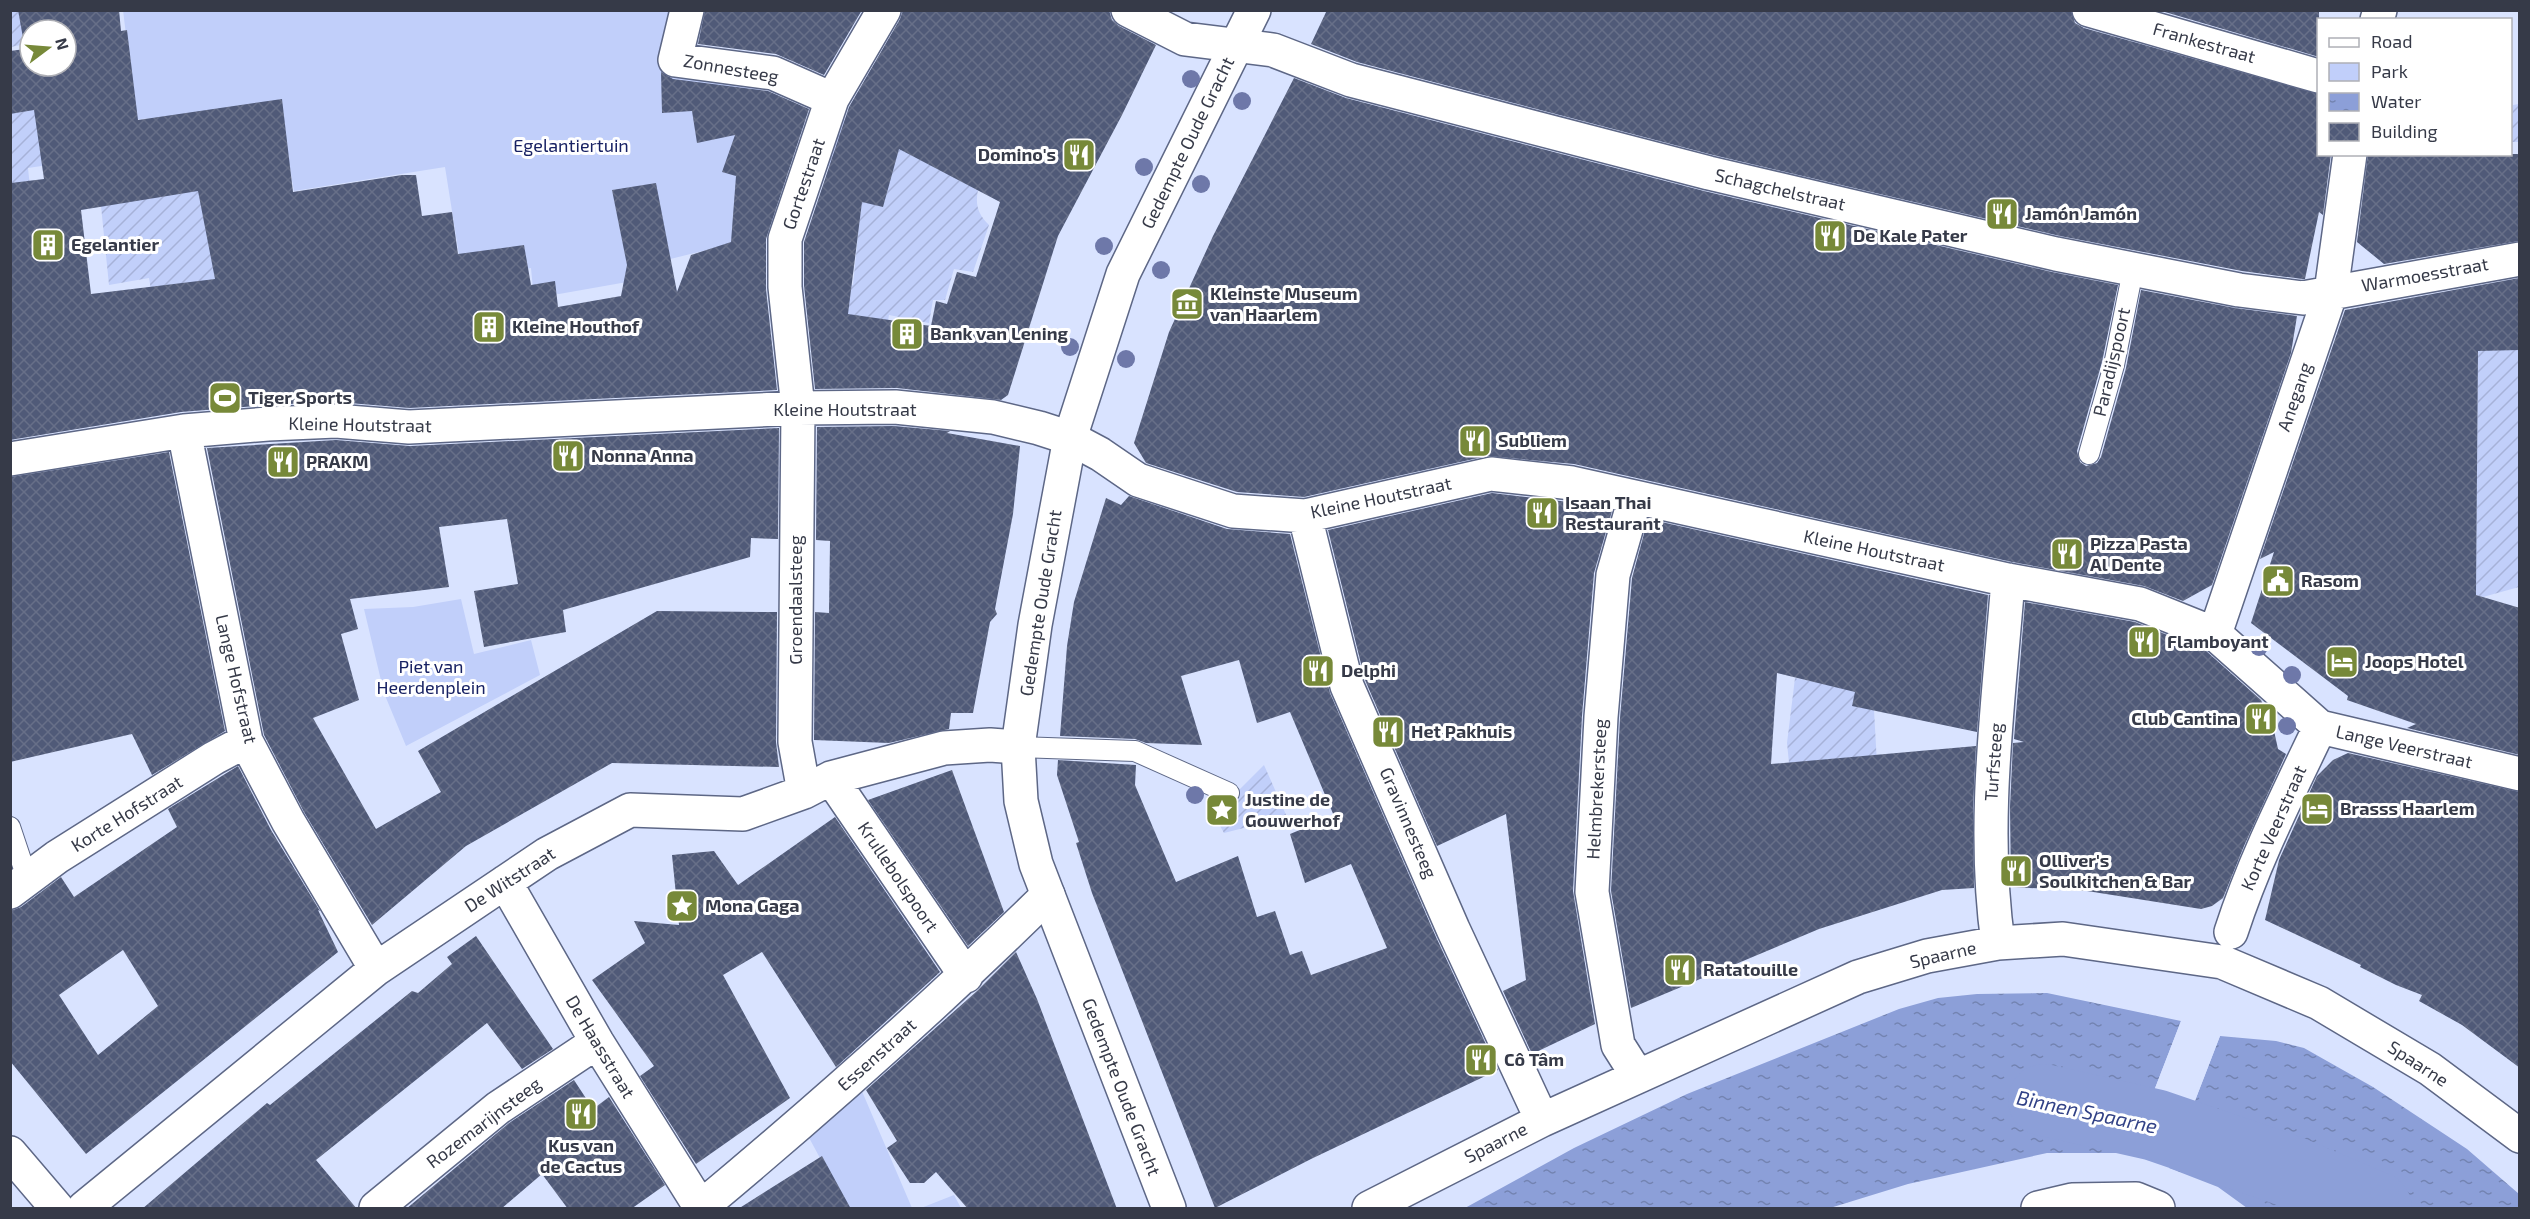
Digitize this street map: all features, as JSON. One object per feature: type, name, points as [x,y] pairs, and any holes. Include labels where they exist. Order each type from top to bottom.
[{"type":"street","name":"Zonnesteeg","points":[[687,10],[675,60],[773,73],[832,99]]},
{"type":"street","name":"Gortestraat","points":[[798,408],[785,287],[785,239],[832,99],[884,10]]},
{"type":"street","name":"Schagchelstraat","points":[[1128,10],[1185,39],[1273,50],[1352,81],[1697,170],[2133,270],[2239,290],[2303,298],[2331,292]]},
{"type":"street","name":"Gedempte Oude Gracht","points":[[1168,1209],[1036,864],[1021,801],[1018,747],[1035,625],[1070,438],[1123,274],[1254,10]]},
{"type":"street","name":"Frankestraat","points":[[2089,10],[2317,75]]},
{"type":"street","name":"Anegang","points":[[2215,634],[2331,292],[2350,156]]},
{"type":"street","name":"Warmoesstraat","points":[[2331,292],[2520,259]]},
{"type":"street","name":"Kleine Houtstraat","points":[[10,459],[184,431],[336,421],[408,427],[798,408],[895,407],[993,417],[1070,438],[1100,454],[1138,480],[1233,511],[1305,516],[1491,474],[1572,483],[2008,580],[2140,604],[2215,634]]},
{"type":"street","name":"Groendaalsteeg","points":[[798,408],[795,742],[817,785]]},
{"type":"street","name":"Lange Hofstraat","points":[[184,431],[246,741],[288,821],[376,969]]},
{"type":"street","name":"Helmbrekersteeg","points":[[1635,498],[1613,575],[1601,717],[1593,892],[1618,1045],[1637,1075]]},
{"type":"street","name":"Gravinnesteeg","points":[[1305,516],[1347,686],[1454,929],[1542,1120]]},
{"type":"street","name":"Turfsteeg","points":[[1998,943],[1994,916],[1991,804],[2008,580]]},
{"type":"street","name":"Lange Veerstraat","points":[[2215,634],[2320,727],[2520,774]]},
{"type":"street","name":"Korte Veerstraat","points":[[2231,932],[2240,904],[2272,829],[2320,727]]},
{"type":"street","name":"Korte Hofstraat","points":[[19,886],[57,857],[214,758],[246,741]]},
{"type":"street","name":"De Witstraat","points":[[84,1209],[376,969],[547,854],[630,810],[743,814],[817,785],[944,748],[990,745],[1018,747]]},
{"type":"street","name":"Krullebolspoort","points":[[817,785],[966,976]]},
{"type":"street","name":"De Haasstraat","points":[[505,882],[597,1042],[701,1208]]},
{"type":"street","name":"Essenstraat","points":[[701,1208],[810,1116],[966,976],[1048,895]]},
{"type":"street","name":"Spaarne","points":[[1369,1209],[1542,1120],[1637,1075],[1858,978],[1927,956],[1998,943],[2063,939],[2222,962],[2319,1003],[2430,1069],[2520,1136]]},
{"type":"street","name":"Rozemarijnsteeg","points":[[376,1209],[498,1108],[597,1042]]},
{"type":"street","points":[[10,1153],[57,1209]]},
{"type":"street","points":[[2038,1209],[2072,1200],[2142,1205]]},
{"type":"lane","name":"Paradijspoort","points":[[2089,454],[2114,365],[2133,270]]},
{"type":"lane","points":[[1018,747],[1135,751],[1228,793]]},
{"type":"lane","points":[[10,827],[19,886]]},
{"type":"green space","name":"Egelantiertuin","points":[[123,10],[675,11],[667,63],[764,83],[743,148],[739,242],[642,266],[644,279],[559,294],[533,289],[531,268],[463,280],[445,167],[294,191],[279,109],[112,121],[133,93]]},
{"type":"green space","points":[[11,11],[33,11],[32,18],[18,18],[18,46],[11,47]]},
{"type":"green space","points":[[11,47],[21,112],[46,107],[55,164],[28,168],[31,197],[11,201]]},
{"type":"green space","points":[[2519,104],[2519,142],[2512,142],[2513,105]]},
{"type":"green space","points":[[836,115],[978,190],[978,209],[989,225],[973,272],[954,269],[945,300],[933,300],[929,323],[889,315],[884,344],[836,342],[835,289],[853,285],[859,225],[858,176],[819,163]]},
{"type":"green space","points":[[212,187],[225,285],[159,337],[149,278],[109,285],[101,206]]},
{"type":"green space","points":[[2478,349],[2519,349],[2519,587],[2483,597],[2476,595]]},
{"type":"green space","name":"Piet van Heerdenplein","points":[[461,599],[474,654],[531,640],[540,675],[406,746],[384,693],[364,609],[413,607]]},
{"type":"green space","points":[[1842,654],[1874,710],[1877,764],[1796,832],[1787,743],[1795,678],[1840,687]]},
{"type":"green space","points":[[1264,765],[1287,817],[1224,833],[1214,815]]},
{"type":"green space","points":[[861,1089],[912,1208],[847,1208],[807,1134]]},
{"type":"green space","points":[[954,1195],[961,1208],[921,1208]]},
{"type":"water","points":[[2047,993],[2181,1021],[2130,1153],[2047,1153],[1908,1184],[1830,1208],[1465,1208],[1574,1148],[1687,1094],[1899,1009],[1938,998],[1977,994]]},
{"type":"water","points":[[2220,1036],[2276,1041],[2304,1048],[2373,1087],[2467,1149],[2519,1194],[2519,1208],[2247,1208],[2218,1187],[2169,1168]]},
{"type":"pier","points":[[2181,1021],[2183,1022],[2132,1155],[2130,1153]]},
{"type":"pier","points":[[2218,1034],[2220,1036],[2169,1168],[2166,1168]]},
{"type":"building","points":[[18,10],[119,10],[121,31],[127,30],[138,120],[282,99],[293,192],[402,175],[416,175],[422,216],[452,212],[458,254],[524,245],[531,285],[555,281],[558,307],[621,296],[627,265],[612,190],[656,183],[677,292],[691,255],[731,242],[736,176],[722,172],[735,135],[697,143],[692,111],[662,113],[661,72],[673,79],[768,91],[809,109],[766,239],[766,289],[777,390],[409,408],[337,402],[267,405],[181,412],[10,440],[11,183],[44,179],[34,110],[10,114],[10,51],[18,50],[18,78],[78,78],[78,18],[19,18]],"holes":[[[198,191],[215,279],[91,294],[81,210]]]},
{"type":"building","points":[[705,10],[862,10],[824,75],[776,54],[698,44]]},
{"type":"building","points":[[903,10],[1109,10],[1112,20],[1119,26],[1156,45],[1058,236],[1008,395],[1001,400],[897,388],[815,389],[804,286],[804,242],[849,107]],"holes":[[[899,149],[1000,202],[976,277],[957,272],[947,304],[936,301],[931,326],[848,314],[862,202],[883,207]]]},
{"type":"building","points":[[1327,10],[2071,10],[2075,23],[2084,28],[2317,93],[2317,156],[2331,156],[2323,215],[2319,212],[2305,279],[2242,271],[2060,236],[1713,155],[1357,62],[1311,44]]},
{"type":"building","points":[[2158,10],[2319,10],[2317,56]]},
{"type":"building","points":[[1294,78],[1346,98],[1704,191],[2052,272],[2118,285],[2102,362],[2077,451],[2080,462],[2086,466],[2097,463],[2101,457],[2126,368],[2141,290],[2235,308],[2297,316],[2291,353],[2212,585],[2183,601],[2144,586],[2012,562],[1574,464],[1487,456],[1304,497],[1237,492],[1146,463],[1134,443],[1169,332],[1213,236]]},
{"type":"building","points":[[2512,154],[2519,154],[2519,241],[2384,264],[2357,242],[2368,156],[2512,156]]},
{"type":"building","points":[[2519,278],[2520,350],[2478,351],[2476,595],[2520,608],[2520,755],[2407,728],[2416,724],[2347,700],[2348,696],[2251,623],[2274,552],[2260,559],[2345,310]]},
{"type":"building","points":[[894,426],[950,431],[947,433],[1020,446],[1013,514],[995,609],[997,614],[990,622],[973,713],[951,713],[949,729],[889,743],[814,740],[815,612],[829,613],[830,541],[816,540],[817,427]]},
{"type":"building","points":[[779,428],[778,539],[751,538],[750,557],[563,610],[566,632],[484,647],[474,591],[518,584],[507,519],[439,527],[449,587],[350,599],[358,629],[341,634],[359,700],[313,718],[376,829],[441,792],[418,751],[657,611],[777,612],[776,742],[779,767],[612,763],[466,846],[372,925],[304,812],[264,735],[207,448],[336,440],[410,446]]},
{"type":"building","points":[[169,452],[225,731],[152,775],[132,734],[10,762],[10,477]]},
{"type":"building","points":[[1492,493],[1569,502],[1612,511],[1594,573],[1582,716],[1573,891],[1595,1024],[1532,1054],[1503,991],[1526,980],[1506,814],[1437,846],[1365,680],[1328,530]]},
{"type":"building","points":[[1129,496],[1227,529],[1290,534],[1330,693],[1436,937],[1498,1070],[1311,1159],[1215,1208],[1092,893],[1076,843],[1079,842],[1057,775],[1058,760],[1136,765],[1135,785],[1176,882],[1238,856],[1257,917],[1275,911],[1290,955],[1302,951],[1311,975],[1387,948],[1351,864],[1305,883],[1290,834],[1334,816],[1290,712],[1257,723],[1239,660],[1181,676],[1202,745],[1060,736],[1067,646],[1074,602],[1106,498],[1121,505]]},
{"type":"building","points":[[1648,519],[1988,595],[1977,732],[1852,706],[1855,692],[1777,673],[1771,764],[1976,746],[1973,807],[1974,888],[1942,890],[1819,929],[1631,1008],[1611,891],[1620,718],[1632,578]]},
{"type":"building","points":[[2025,602],[2135,622],[2205,650],[2261,700],[2273,726],[2278,749],[2286,754],[2223,898],[2212,906],[2201,909],[2087,891],[2011,887],[2010,807],[2013,743],[2024,742],[2014,739]]},
{"type":"building","points":[[2348,753],[2520,792],[2520,1068],[2462,1025],[2419,1001],[2422,995],[2396,985],[2360,967],[2361,965],[2265,920],[2279,860],[2317,776],[2333,760]]},
{"type":"building","points":[[238,766],[271,830],[320,911],[318,910],[338,952],[86,1154],[10,1061],[10,911],[21,907],[61,877],[74,897],[177,827],[168,809]],"holes":[[[123,950],[158,1006],[98,1055],[59,995]]]},
{"type":"building","points":[[952,770],[1004,912],[968,946],[868,800]]},
{"type":"building","points":[[835,817],[940,972],[836,1067],[762,952],[723,975],[790,1098],[696,1164],[640,1076],[654,1066],[592,980],[645,943],[634,921],[679,925],[672,855],[714,851],[738,885]]},
{"type":"building","points":[[476,936],[553,1049],[522,1069],[487,1023],[316,1160],[357,1209],[142,1209],[267,1103],[270,1105],[412,991],[418,993],[452,964],[447,957]]},
{"type":"building","points":[[1016,952],[1037,999],[1117,1209],[968,1209],[936,1172],[924,1183],[910,1183],[887,1148],[897,1141],[866,1090],[977,991]]},
{"type":"building","points":[[574,1080],[593,1109],[609,1097],[665,1185],[631,1209],[568,1209],[542,1174],[501,1209],[406,1209],[509,1123]]},
{"type":"building","points":[[822,1156],[851,1209],[738,1209]]},
{"type":"waterway","name":"Binnen Spaarne","points":[[2044,1100],[2155,1125],[2289,1171],[2376,1208]]},
{"type":"place","name":"Domino's","points":[[1079,155]]},
{"type":"place","name":"Jamón Jamón","points":[[2002,214]]},
{"type":"place","name":"De Kale Pater","points":[[1830,236]]},
{"type":"place","name":"Egelantier","points":[[48,245]]},
{"type":"place","name":"Kleinste Museum van Haarlem","points":[[1187,304]]},
{"type":"place","name":"Kleine Houthof","points":[[489,327]]},
{"type":"place","name":"Bank van Lening","points":[[907,334]]},
{"type":"place","name":"Tiger Sports","points":[[225,398]]},
{"type":"place","name":"Subliem","points":[[1475,441]]},
{"type":"place","name":"Nonna Anna","points":[[568,456]]},
{"type":"place","name":"PRAKM","points":[[283,462]]},
{"type":"place","name":"Isaan Thai Restaurant","points":[[1542,513]]},
{"type":"place","name":"Pizza Pasta Al Dente","points":[[2067,554]]},
{"type":"place","name":"Rasom","points":[[2278,581]]},
{"type":"place","name":"Flamboyant","points":[[2144,642]]},
{"type":"place","name":"Joops Hotel","points":[[2342,662]]},
{"type":"place","name":"Delphi","points":[[1318,671]]},
{"type":"place","name":"Club Cantina","points":[[2261,719]]},
{"type":"place","name":"Het Pakhuis","points":[[1388,732]]},
{"type":"place","name":"Brasss Haarlem","points":[[2317,809]]},
{"type":"place","name":"Justine de Gouwerhof","points":[[1222,810]]},
{"type":"place","name":"Olliver's Soulkitchen & Bar","points":[[2016,871]]},
{"type":"place","name":"Mona Gaga","points":[[682,906]]},
{"type":"place","name":"Ratatouille","points":[[1680,970]]},
{"type":"place","name":"Cô Tâm","points":[[1481,1060]]},
{"type":"place","name":"Kus van de Cactus","points":[[581,1114]]}]
